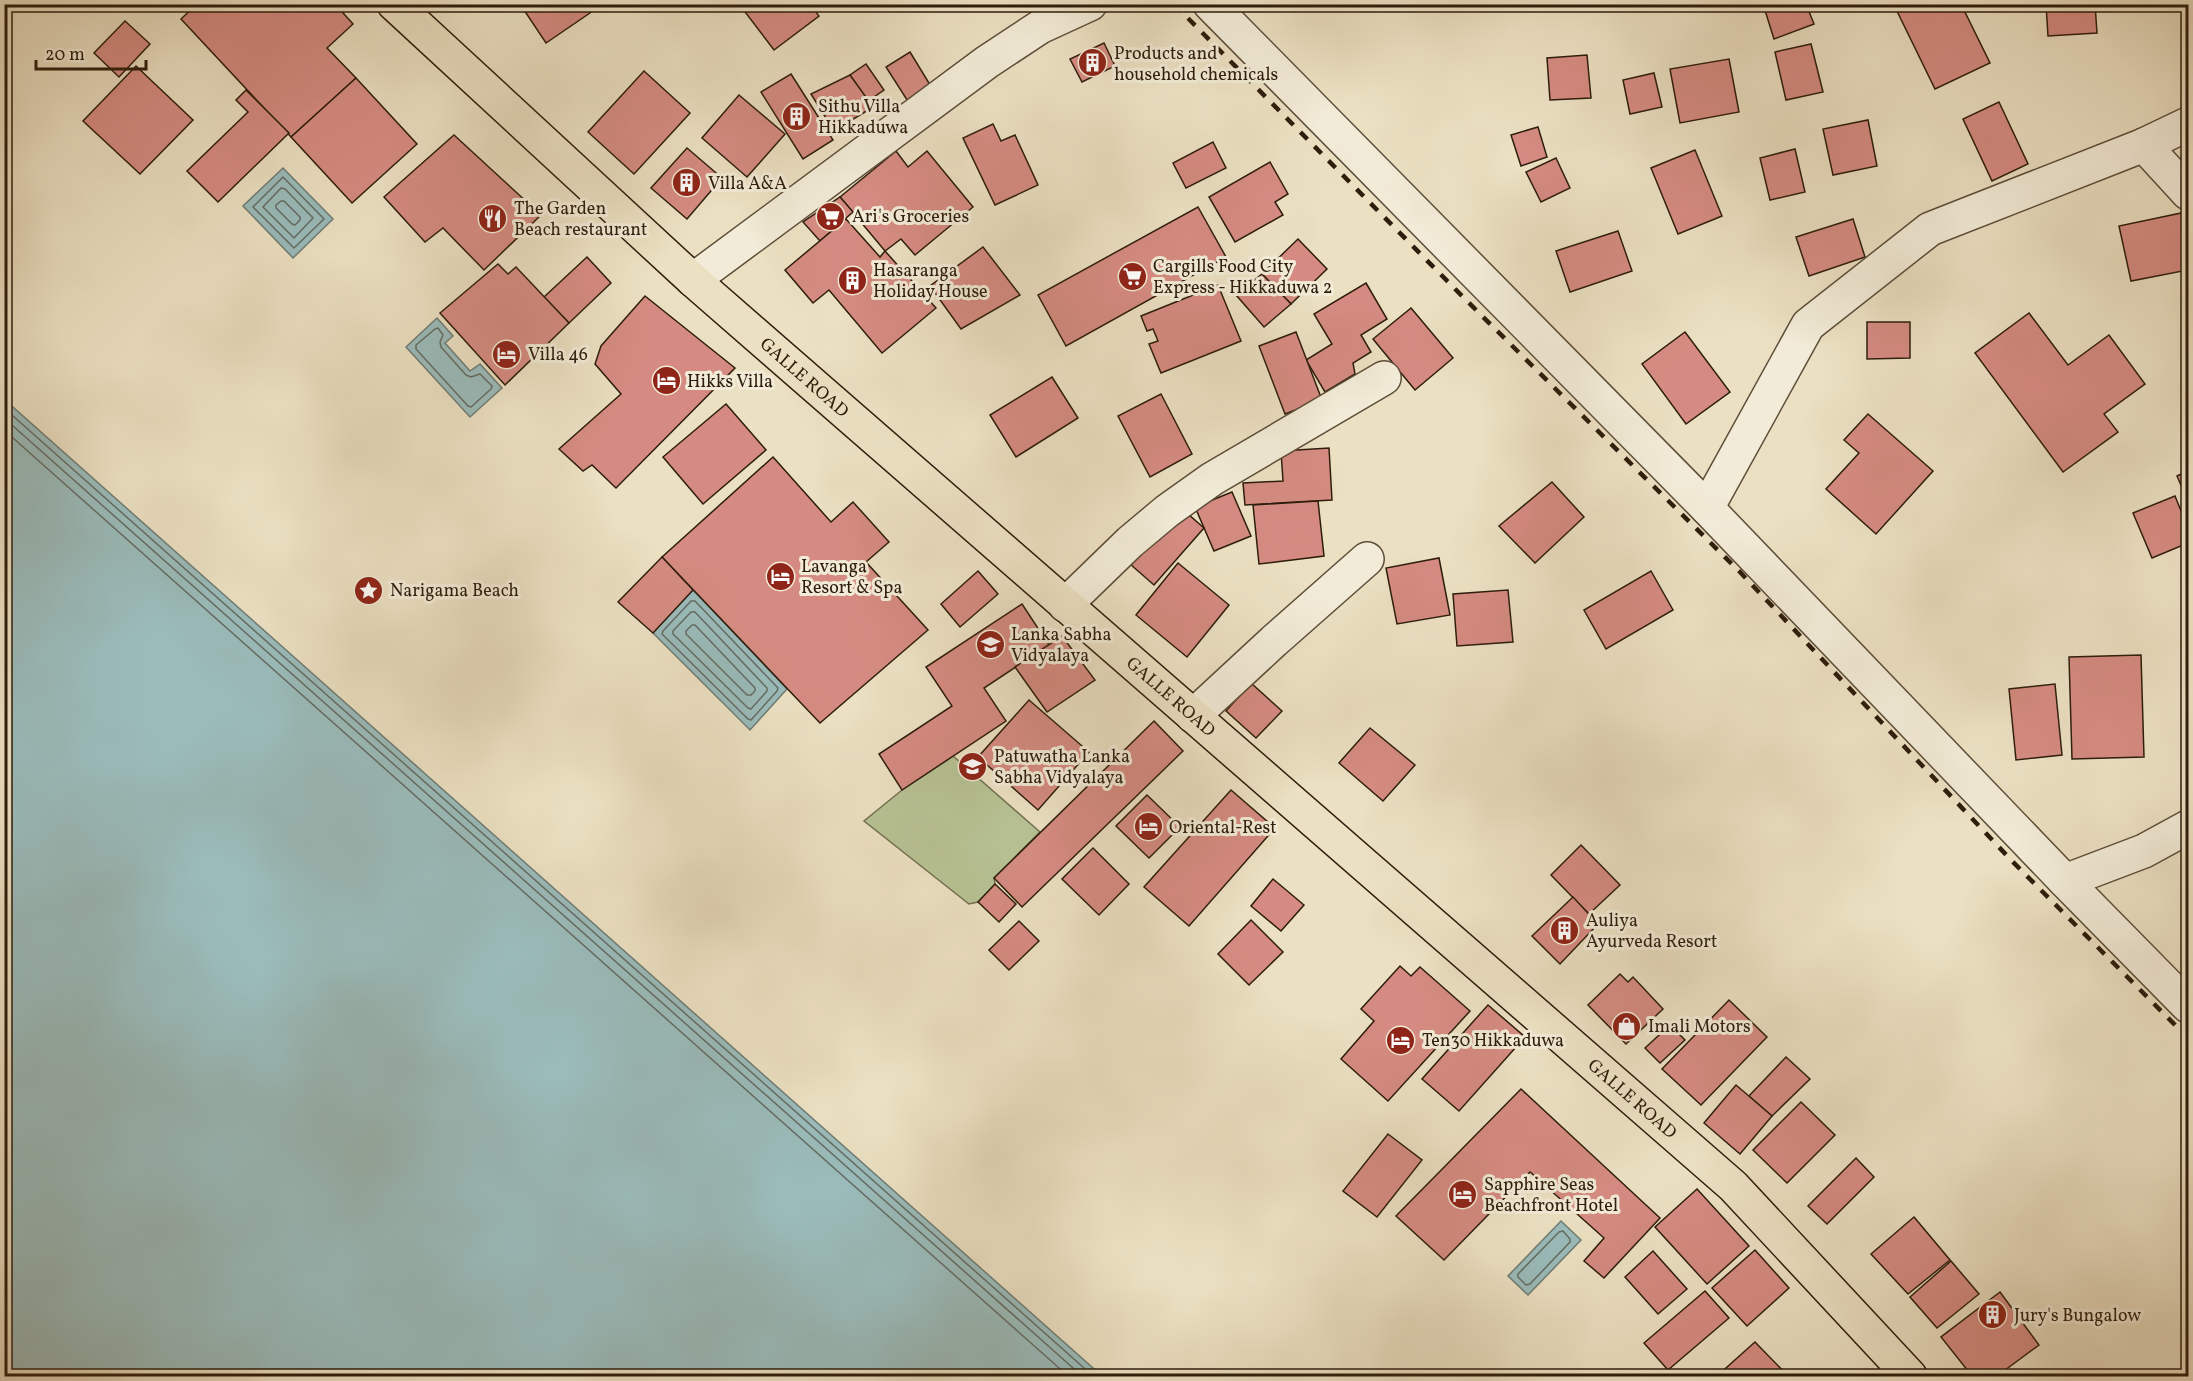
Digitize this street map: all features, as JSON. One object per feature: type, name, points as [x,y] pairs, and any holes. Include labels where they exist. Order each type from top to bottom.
[{"type":"highway","name":"GALLE ROAD","points":[[394,4],[693,280],[1733,1186],[1910,1377]]},
{"type":"street","points":[[693,280],[987,62],[1040,27],[1090,4]]},
{"type":"street","points":[[1210,4],[1707,508],[2188,1006]]},
{"type":"street","points":[[1707,508],[1808,326],[1930,229],[2144,144],[2188,124]]},
{"type":"street","points":[[2144,144],[2188,193]]},
{"type":"street","points":[[1065,605],[1130,542],[1212,478],[1384,378]]},
{"type":"street","points":[[1193,716],[1367,559]]},
{"type":"street","points":[[2065,881],[2144,851],[2188,827]]},
{"type":"green space","points":[[953,756],[1040,832],[994,878],[995,884],[978,902],[969,904],[864,821],[902,790]]},
{"type":"water","points":[[283,168],[333,219],[293,258],[243,206]]},
{"type":"water","points":[[437,318],[453,336],[445,343],[470,371],[480,364],[502,388],[470,417],[406,347]]},
{"type":"water","points":[[5,400],[1102,1376],[5,1376]]},
{"type":"water","points":[[693,590],[787,689],[750,730],[653,633]]},
{"type":"water","points":[[1561,1221],[1581,1240],[1528,1295],[1508,1276]]},
{"type":"building","points":[[197,4],[335,4],[353,24],[327,48],[356,78],[291,137],[181,19]]},
{"type":"building","points":[[520,4],[603,4],[546,43]]},
{"type":"building","points":[[739,4],[810,4],[819,16],[774,50]]},
{"type":"building","points":[[1763,4],[1806,4],[1814,24],[1774,39]]},
{"type":"building","points":[[1961,4],[1990,63],[1935,89],[1894,5]]},
{"type":"building","points":[[2046,4],[2095,4],[2097,33],[2048,36]]},
{"type":"building","points":[[125,21],[150,44],[119,77],[94,53]]},
{"type":"building","name":"Products and household chemicals","points":[[1104,43],[1115,66],[1082,82],[1070,59]]},
{"type":"building","points":[[1811,44],[1823,92],[1786,100],[1775,52]]},
{"type":"building","points":[[910,52],[932,88],[909,103],[886,67]]},
{"type":"building","points":[[1587,55],[1591,98],[1550,100],[1547,58]]},
{"type":"building","points":[[1729,59],[1739,112],[1680,123],[1670,69]]},
{"type":"building","points":[[866,64],[884,90],[868,101],[850,75]]},
{"type":"building","points":[[136,66],[193,120],[140,174],[83,121]]},
{"type":"building","points":[[644,71],[690,113],[634,174],[588,132]]},
{"type":"building","points":[[1654,73],[1662,107],[1630,114],[1623,80]]},
{"type":"building","name":"Sithu Villa Hikkaduwa","points":[[791,74],[833,140],[803,159],[761,92]]},
{"type":"building","points":[[850,75],[873,107],[834,131],[811,94]]},
{"type":"building","points":[[356,78],[417,144],[352,203],[291,137]]},
{"type":"building","points":[[246,90],[289,133],[218,202],[187,171],[248,112],[236,100]]},
{"type":"building","points":[[739,95],[785,134],[747,177],[702,138]]},
{"type":"building","points":[[1999,102],[2028,164],[1992,181],[1963,119]]},
{"type":"building","points":[[1868,120],[1877,166],[1833,175],[1823,129]]},
{"type":"building","points":[[993,124],[1001,141],[1015,135],[1038,185],[995,205],[963,138]]},
{"type":"building","points":[[1538,127],[1547,157],[1521,166],[1511,135]]},
{"type":"building","points":[[454,135],[541,215],[484,270],[443,228],[425,242],[384,197]]},
{"type":"building","points":[[1213,142],[1226,168],[1186,188],[1173,163]]},
{"type":"building","name":"Villa A&A","points":[[687,148],[722,178],[687,219],[651,188]]},
{"type":"building","points":[[1795,149],[1805,192],[1770,200],[1760,158]]},
{"type":"building","points":[[1695,150],[1722,216],[1678,234],[1651,168]]},
{"type":"building","points":[[896,151],[908,167],[927,151],[973,207],[915,255],[901,239],[885,251],[840,197]]},
{"type":"building","points":[[1556,158],[1570,188],[1541,202],[1526,172]]},
{"type":"building","points":[[1270,162],[1288,194],[1275,202],[1283,215],[1235,242],[1209,197]]},
{"type":"building","name":"Ari's Groceries","points":[[840,197],[853,212],[820,241],[803,222]]},
{"type":"building","name":"Cargills Food City Express - Hikkaduwa 2","points":[[1198,207],[1226,257],[1066,346],[1038,295]]},
{"type":"building","points":[[2186,212],[2188,270],[2131,281],[2119,226]]},
{"type":"building","name":"Hasaranga Holiday House","points":[[846,219],[880,257],[885,251],[936,308],[882,353],[829,290],[813,303],[785,270]]},
{"type":"building","points":[[1853,219],[1865,257],[1809,276],[1796,237]]},
{"type":"building","points":[[1618,231],[1632,271],[1570,292],[1556,251]]},
{"type":"building","points":[[1298,239],[1327,269],[1291,304],[1262,274]]},
{"type":"building","points":[[983,247],[1020,295],[961,329],[930,286]]},
{"type":"building","points":[[587,257],[611,283],[569,323],[544,297]]},
{"type":"building","name":"Villa 46","points":[[498,264],[508,274],[516,267],[569,323],[505,385],[440,313]]},
{"type":"building","points":[[1262,274],[1291,304],[1264,327],[1236,295]]},
{"type":"building","points":[[1366,283],[1387,319],[1361,335],[1371,352],[1353,363],[1355,374],[1325,392],[1306,360],[1332,344],[1314,314]]},
{"type":"building","points":[[1218,285],[1241,341],[1161,373],[1149,344],[1158,341],[1153,329],[1147,331],[1141,316]]},
{"type":"building","name":"Hikks Villa","points":[[645,296],[735,368],[616,488],[592,465],[583,471],[559,449],[621,394],[595,364],[601,346]]},
{"type":"building","points":[[1411,308],[1453,358],[1415,390],[1373,339]]},
{"type":"building","points":[[2029,313],[2068,365],[2109,335],[2145,384],[2104,414],[2118,432],[2063,472],[1975,353]]},
{"type":"building","points":[[1867,322],[1910,322],[1910,358],[1867,359]]},
{"type":"building","points":[[1296,332],[1322,400],[1285,414],[1259,346]]},
{"type":"building","points":[[1685,332],[1730,392],[1686,424],[1642,364]]},
{"type":"building","points":[[1052,377],[1078,418],[1016,457],[990,415]]},
{"type":"building","points":[[1161,394],[1192,454],[1150,477],[1118,416]]},
{"type":"building","points":[[726,404],[766,450],[703,504],[663,457]]},
{"type":"building","points":[[1868,414],[1933,471],[1876,534],[1826,489],[1859,453],[1844,440]]},
{"type":"building","points":[[1329,448],[1332,500],[1245,505],[1243,483],[1283,481],[1281,451]]},
{"type":"building","name":"Lavanga Resort & Spa","points":[[773,457],[831,522],[853,502],[889,542],[866,562],[928,630],[820,723],[662,557]]},
{"type":"building","points":[[2188,471],[2188,502],[2177,476]]},
{"type":"building","points":[[1552,482],[1584,517],[1535,563],[1499,526]]},
{"type":"building","points":[[1232,492],[1251,536],[1214,551],[1195,507]]},
{"type":"building","points":[[2175,496],[2188,528],[2188,543],[2152,558],[2133,513]]},
{"type":"building","points":[[1318,501],[1324,556],[1259,564],[1253,505]]},
{"type":"building","points":[[1180,507],[1204,528],[1154,585],[1130,564]]},
{"type":"building","points":[[662,557],[693,590],[653,633],[618,602]]},
{"type":"building","points":[[1439,558],[1450,615],[1397,624],[1386,568]]},
{"type":"building","points":[[1178,563],[1229,605],[1187,657],[1136,615]]},
{"type":"building","points":[[978,571],[998,594],[960,627],[941,604]]},
{"type":"building","points":[[1651,571],[1673,610],[1606,649],[1584,610]]},
{"type":"building","points":[[1508,590],[1513,642],[1457,646],[1453,594]]},
{"type":"building","points":[[1022,604],[1049,645],[984,688],[1006,721],[902,790],[879,754],[952,706],[926,667]]},
{"type":"building","points":[[1062,636],[1095,680],[1047,712],[1015,667]]},
{"type":"building","points":[[2141,655],[2144,757],[2072,759],[2069,657]]},
{"type":"building","points":[[1251,683],[1282,711],[1256,738],[1226,711]]},
{"type":"building","points":[[2055,684],[2062,755],[2016,760],[2009,689]]},
{"type":"building","points":[[1029,700],[1089,752],[1038,810],[978,757]]},
{"type":"building","points":[[1154,721],[1183,751],[1022,907],[994,878]]},
{"type":"building","points":[[1370,728],[1415,765],[1383,801],[1339,763]]},
{"type":"building","points":[[1231,790],[1275,828],[1189,926],[1144,887]]},
{"type":"building","name":"Oriental-Rest","points":[[1147,795],[1180,827],[1149,858],[1116,826]]},
{"type":"building","points":[[1581,845],[1620,885],[1589,914],[1551,875]]},
{"type":"building","points":[[1093,848],[1129,884],[1099,915],[1062,879]]},
{"type":"building","points":[[1273,879],[1304,905],[1281,931],[1251,906]]},
{"type":"building","points":[[995,884],[1016,904],[999,922],[978,902]]},
{"type":"building","name":"Auliya Ayurveda Resort","points":[[1573,897],[1598,924],[1560,964],[1532,936]]},
{"type":"building","points":[[1251,920],[1283,952],[1249,985],[1218,954]]},
{"type":"building","points":[[1019,921],[1039,941],[1009,970],[989,950]]},
{"type":"building","name":"Ten30 Hikkaduwa","points":[[1400,966],[1411,976],[1420,967],[1470,1011],[1388,1101],[1341,1059],[1374,1021],[1361,1009]]},
{"type":"building","name":"Imali Motors","points":[[1620,974],[1628,982],[1633,977],[1663,1009],[1626,1044],[1588,1005]]},
{"type":"building","points":[[1729,1000],[1767,1037],[1701,1105],[1662,1069]]},
{"type":"building","points":[[1488,1005],[1525,1037],[1459,1111],[1422,1079]]},
{"type":"building","points":[[1670,1025],[1685,1040],[1660,1063],[1645,1048]]},
{"type":"building","points":[[1786,1057],[1810,1079],[1772,1116],[1749,1096]]},
{"type":"building","points":[[1736,1085],[1772,1116],[1740,1154],[1704,1123]]},
{"type":"building","name":"Sapphire Seas Beachfront Hotel","points":[[1521,1089],[1660,1218],[1604,1278],[1584,1261],[1604,1238],[1530,1172],[1444,1260],[1396,1216]]},
{"type":"building","points":[[1801,1102],[1835,1135],[1787,1183],[1753,1150]]},
{"type":"building","points":[[1388,1134],[1422,1160],[1377,1217],[1343,1191]]},
{"type":"building","points":[[1856,1158],[1874,1177],[1827,1224],[1808,1206]]},
{"type":"building","points":[[1697,1189],[1749,1246],[1707,1284],[1655,1227]]},
{"type":"building","points":[[1914,1217],[1950,1260],[1908,1294],[1871,1254]]},
{"type":"building","points":[[1755,1250],[1789,1288],[1747,1326],[1712,1288]]},
{"type":"building","points":[[1653,1251],[1687,1289],[1658,1314],[1625,1277]]},
{"type":"building","points":[[1951,1261],[1979,1294],[1937,1328],[1910,1297]]},
{"type":"building","points":[[1705,1291],[1729,1318],[1668,1370],[1644,1343]]},
{"type":"building","name":"Jury's Bungalow","points":[[2000,1292],[2039,1345],[1997,1376],[1972,1376],[1941,1337]]},
{"type":"building","points":[[1755,1342],[1788,1376],[1717,1376]]},
{"type":"railway","points":[[1174,4],[1463,297],[1740,572],[2012,861],[2188,1038]]},
{"type":"place","name":"Products and household chemicals","points":[[1093,63]]},
{"type":"place","name":"Sithu Villa Hikkaduwa","points":[[797,116]]},
{"type":"place","name":"Villa A&A","points":[[687,183]]},
{"type":"place","name":"Ari's Groceries","points":[[831,216]]},
{"type":"place","name":"The Garden Beach restaurant","points":[[493,218]]},
{"type":"place","name":"Cargills Food City Express - Hikkaduwa 2","points":[[1132,276]]},
{"type":"place","name":"Hasaranga Holiday House","points":[[852,280]]},
{"type":"place","name":"Villa 46","points":[[507,354]]},
{"type":"place","name":"Hikks Villa","points":[[666,381]]},
{"type":"place","name":"Lavanga Resort & Spa","points":[[780,576]]},
{"type":"place","name":"Narigama Beach","points":[[369,590]]},
{"type":"place","name":"Lanka Sabha Vidyalaya","points":[[990,644]]},
{"type":"place","name":"Patuwatha Lanka Sabha Vidyalaya","points":[[973,766]]},
{"type":"place","name":"Oriental-Rest","points":[[1148,827]]},
{"type":"place","name":"Auliya Ayurveda Resort","points":[[1565,930]]},
{"type":"place","name":"Imali Motors","points":[[1627,1026]]},
{"type":"place","name":"Ten30 Hikkaduwa","points":[[1401,1040]]},
{"type":"place","name":"Sapphire Seas Beachfront Hotel","points":[[1463,1194]]},
{"type":"place","name":"Jury's Bungalow","points":[[1993,1315]]}]
